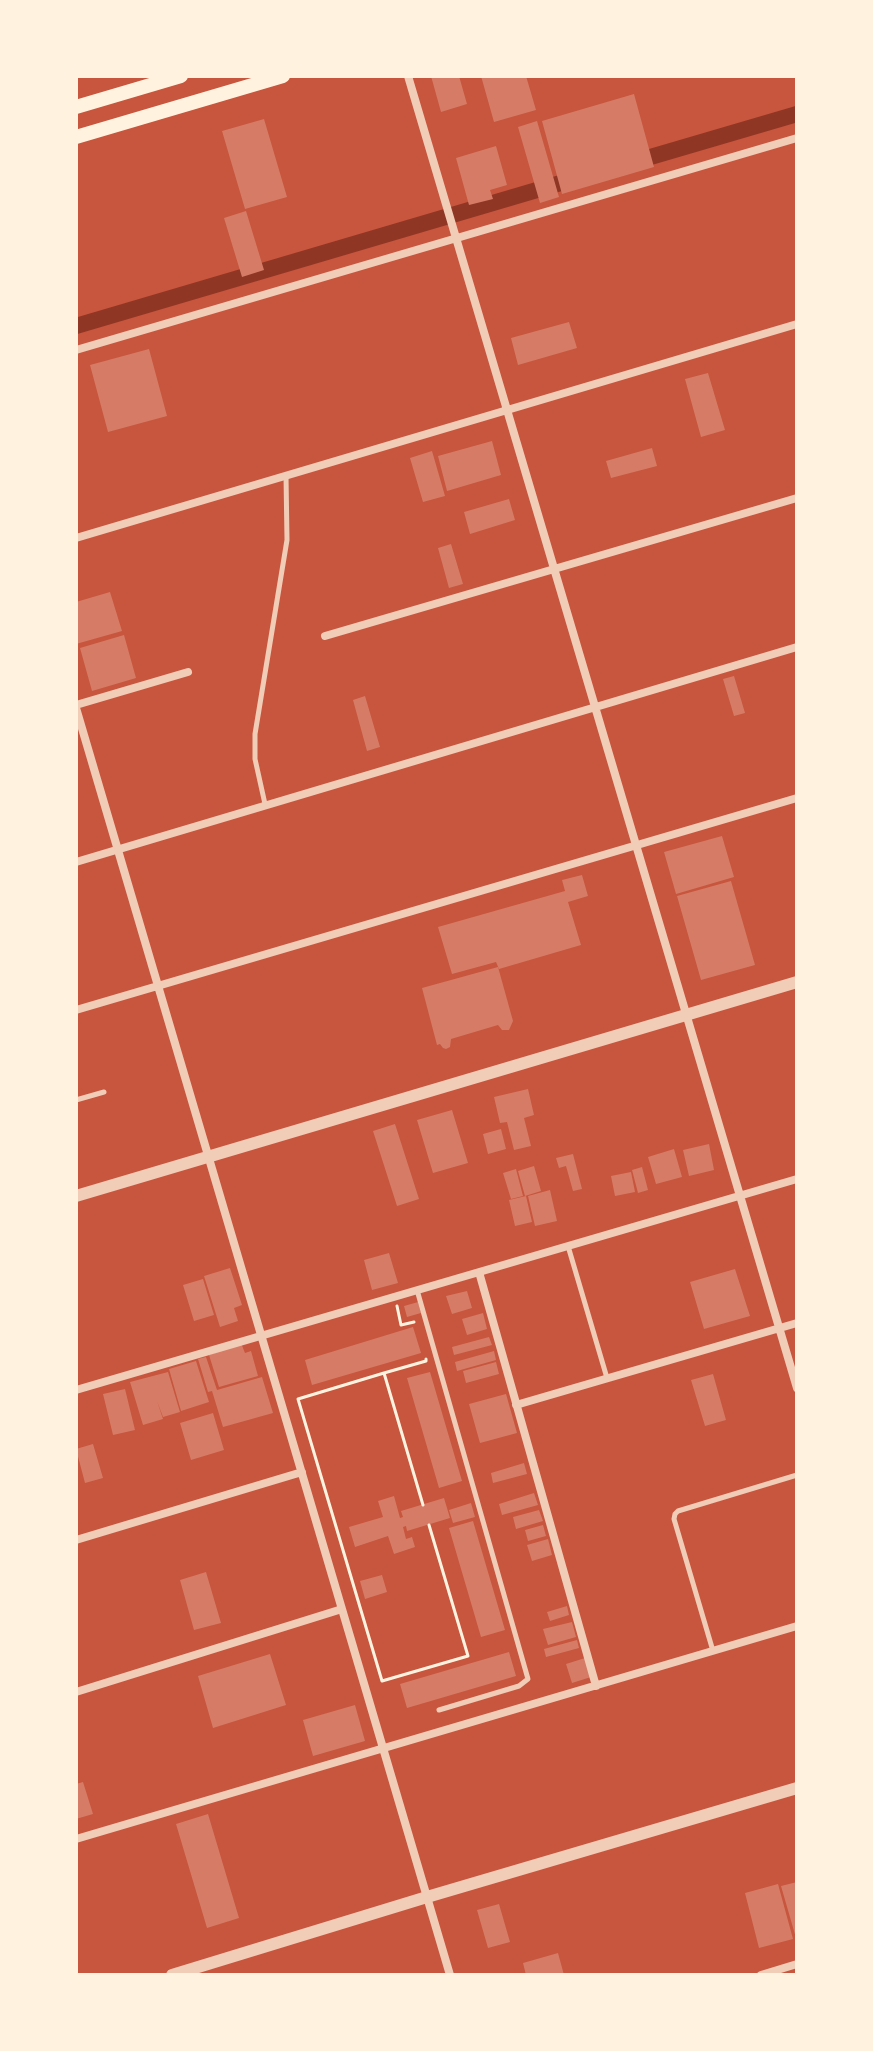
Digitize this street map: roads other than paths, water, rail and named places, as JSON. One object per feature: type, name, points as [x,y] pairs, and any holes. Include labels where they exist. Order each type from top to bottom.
[{"type":"main road","points":[[76,107],[181,76]]},
{"type":"main road","points":[[76,137],[254,80],[283,76]]},
{"type":"street","points":[[408,76],[797,1388]]},
{"type":"street","points":[[76,350],[797,138]]},
{"type":"street","points":[[76,538],[797,324]]},
{"type":"street","points":[[325,636],[797,498]]},
{"type":"street","points":[[76,862],[797,647]]},
{"type":"street","points":[[188,672],[76,707],[450,1975]]},
{"type":"street","points":[[76,1010],[797,798]]},
{"type":"street","points":[[76,1196],[797,982]]},
{"type":"street","points":[[76,1390],[797,1179]]},
{"type":"street","points":[[479,1272],[596,1686]]},
{"type":"street","points":[[516,1405],[797,1323]]},
{"type":"street","points":[[76,1540],[302,1472]]},
{"type":"street","points":[[76,1692],[342,1609]]},
{"type":"street","points":[[76,1839],[797,1626]]},
{"type":"street","points":[[172,1975],[797,1788]]},
{"type":"street","points":[[761,1975],[796,1968]]},
{"type":"lane","points":[[265,804],[255,759],[255,734],[287,540],[286,476]]},
{"type":"lane","points":[[76,1100],[104,1092]]},
{"type":"lane","points":[[568,1246],[607,1378]]},
{"type":"lane","points":[[417,1290],[528,1679],[519,1686],[439,1710]]},
{"type":"lane","points":[[713,1651],[675,1514],[797,1475]]},
{"type":"waterway","points":[[630,163],[797,114]]},
{"type":"waterway","points":[[76,326],[581,177]]}]
